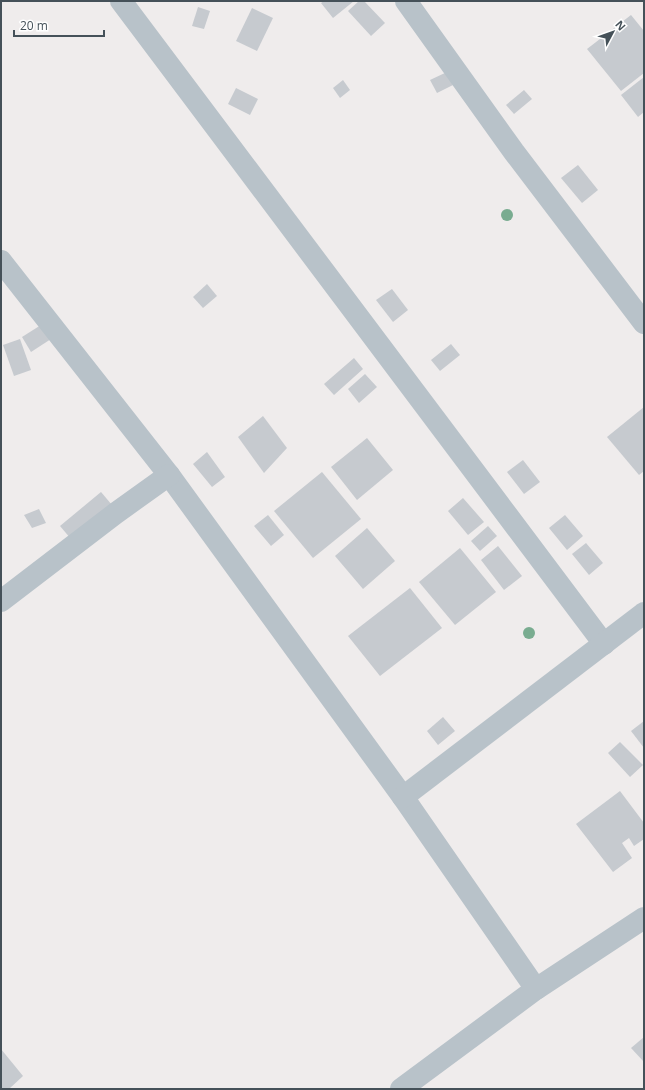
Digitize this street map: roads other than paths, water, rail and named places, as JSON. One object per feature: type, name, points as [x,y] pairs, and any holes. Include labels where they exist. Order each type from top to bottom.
[{"type":"street","points":[[121,1],[604,644]]},
{"type":"street","points":[[406,1],[514,152],[644,322]]},
{"type":"street","points":[[1,261],[170,475],[403,797],[536,989]]},
{"type":"street","points":[[1,601],[116,513],[170,475]]},
{"type":"street","points":[[403,797],[644,612]]},
{"type":"street","points":[[401,1089],[536,989],[644,918]]}]
